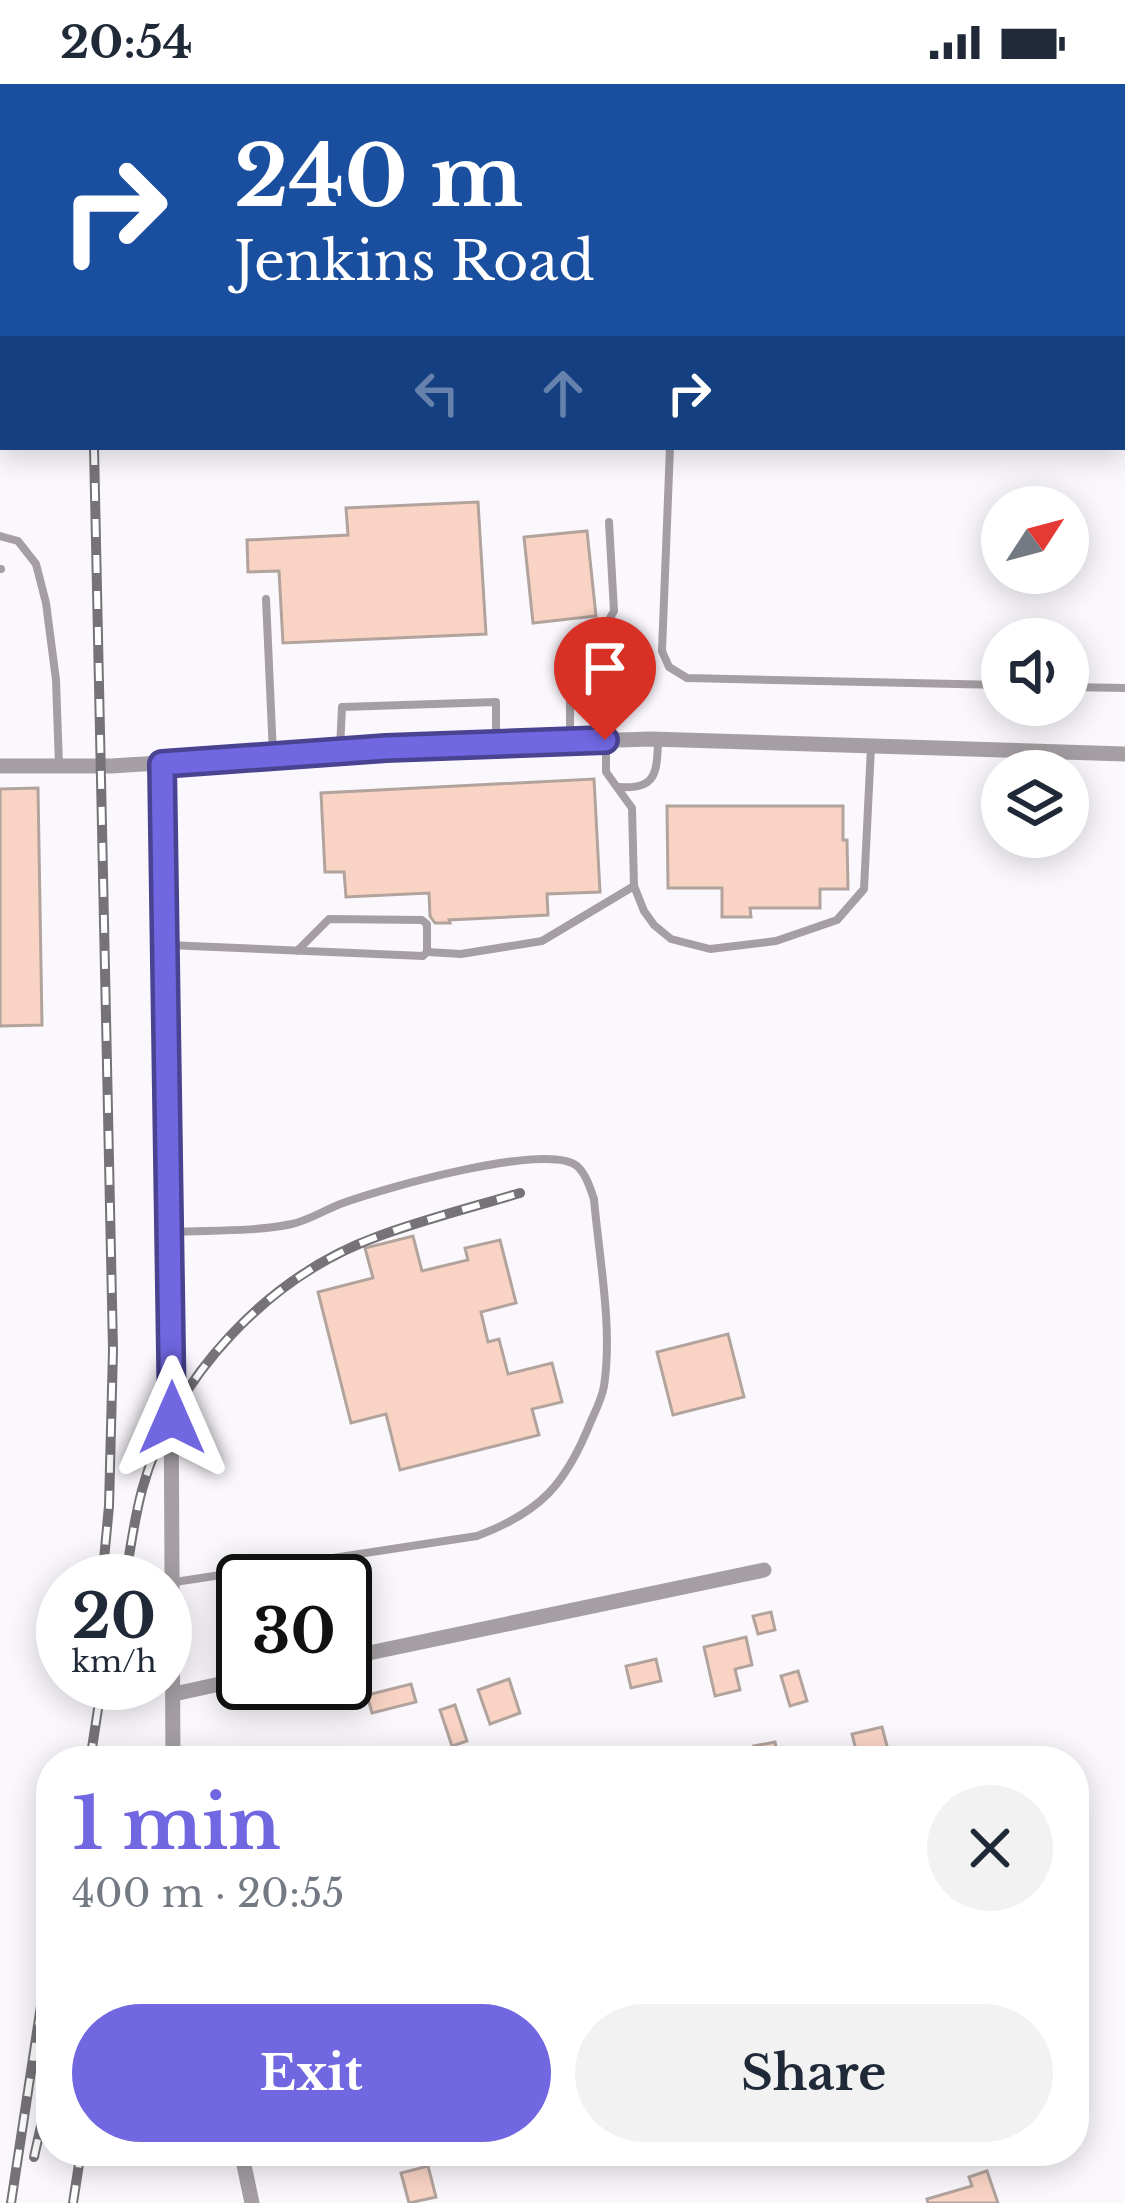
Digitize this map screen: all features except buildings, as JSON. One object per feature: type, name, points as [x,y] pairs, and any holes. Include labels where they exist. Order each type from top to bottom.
[{"type":"street","points":[[0,766],[162,764],[273,754],[605,740],[1125,754]]},
{"type":"street","points":[[162,764],[173,1554]]},
{"type":"street","points":[[372,1652],[764,1570]]},
{"type":"street","points":[[173,1710],[173,1746]]},
{"type":"street","points":[[244,2166],[252,2203]]},
{"type":"lane","points":[[670,450],[662,651],[669,667],[687,678],[981,685]]},
{"type":"lane","points":[[570,742],[570,695],[614,611],[609,522]]},
{"type":"lane","points":[[0,536],[19,542],[36,564],[56,680],[59,766]]},
{"type":"lane","points":[[266,599],[273,754]]},
{"type":"lane","points":[[1089,687],[1125,688]]},
{"type":"lane","points":[[340,751],[342,707],[496,702],[496,744]]},
{"type":"lane","points":[[605,740],[606,772],[632,808],[634,886],[644,910],[671,939],[710,949],[776,941],[837,920],[864,890],[871,745]]},
{"type":"lane","points":[[617,788],[639,789],[647,783],[657,763],[658,740]]},
{"type":"lane","points":[[165,944],[461,954],[542,941],[634,886]]},
{"type":"lane","points":[[297,950],[328,919],[422,920],[427,923],[427,952]]},
{"type":"lane","points":[[170,1232],[291,1224],[341,1203],[444,1174],[543,1157],[561,1159],[576,1165],[594,1199],[607,1342],[604,1390],[579,1451],[557,1485],[510,1524],[477,1536],[192,1579]]},
{"type":"railway","points":[[94,450],[113,1350],[105,1554]]},
{"type":"railway","points":[[130,1554],[139,1501],[176,1408],[201,1371],[263,1304],[338,1254],[379,1236],[520,1193]]},
{"type":"railway","points":[[92,1746],[98,1710]]},
{"type":"railway","points":[[11,2203],[36,2039]]},
{"type":"railway","points":[[34,2157],[36,2148]]},
{"type":"railway","points":[[73,2203],[79,2166]]},
{"type":"route","points":[[172,1418],[162,764],[386,748],[605,740]]}]
